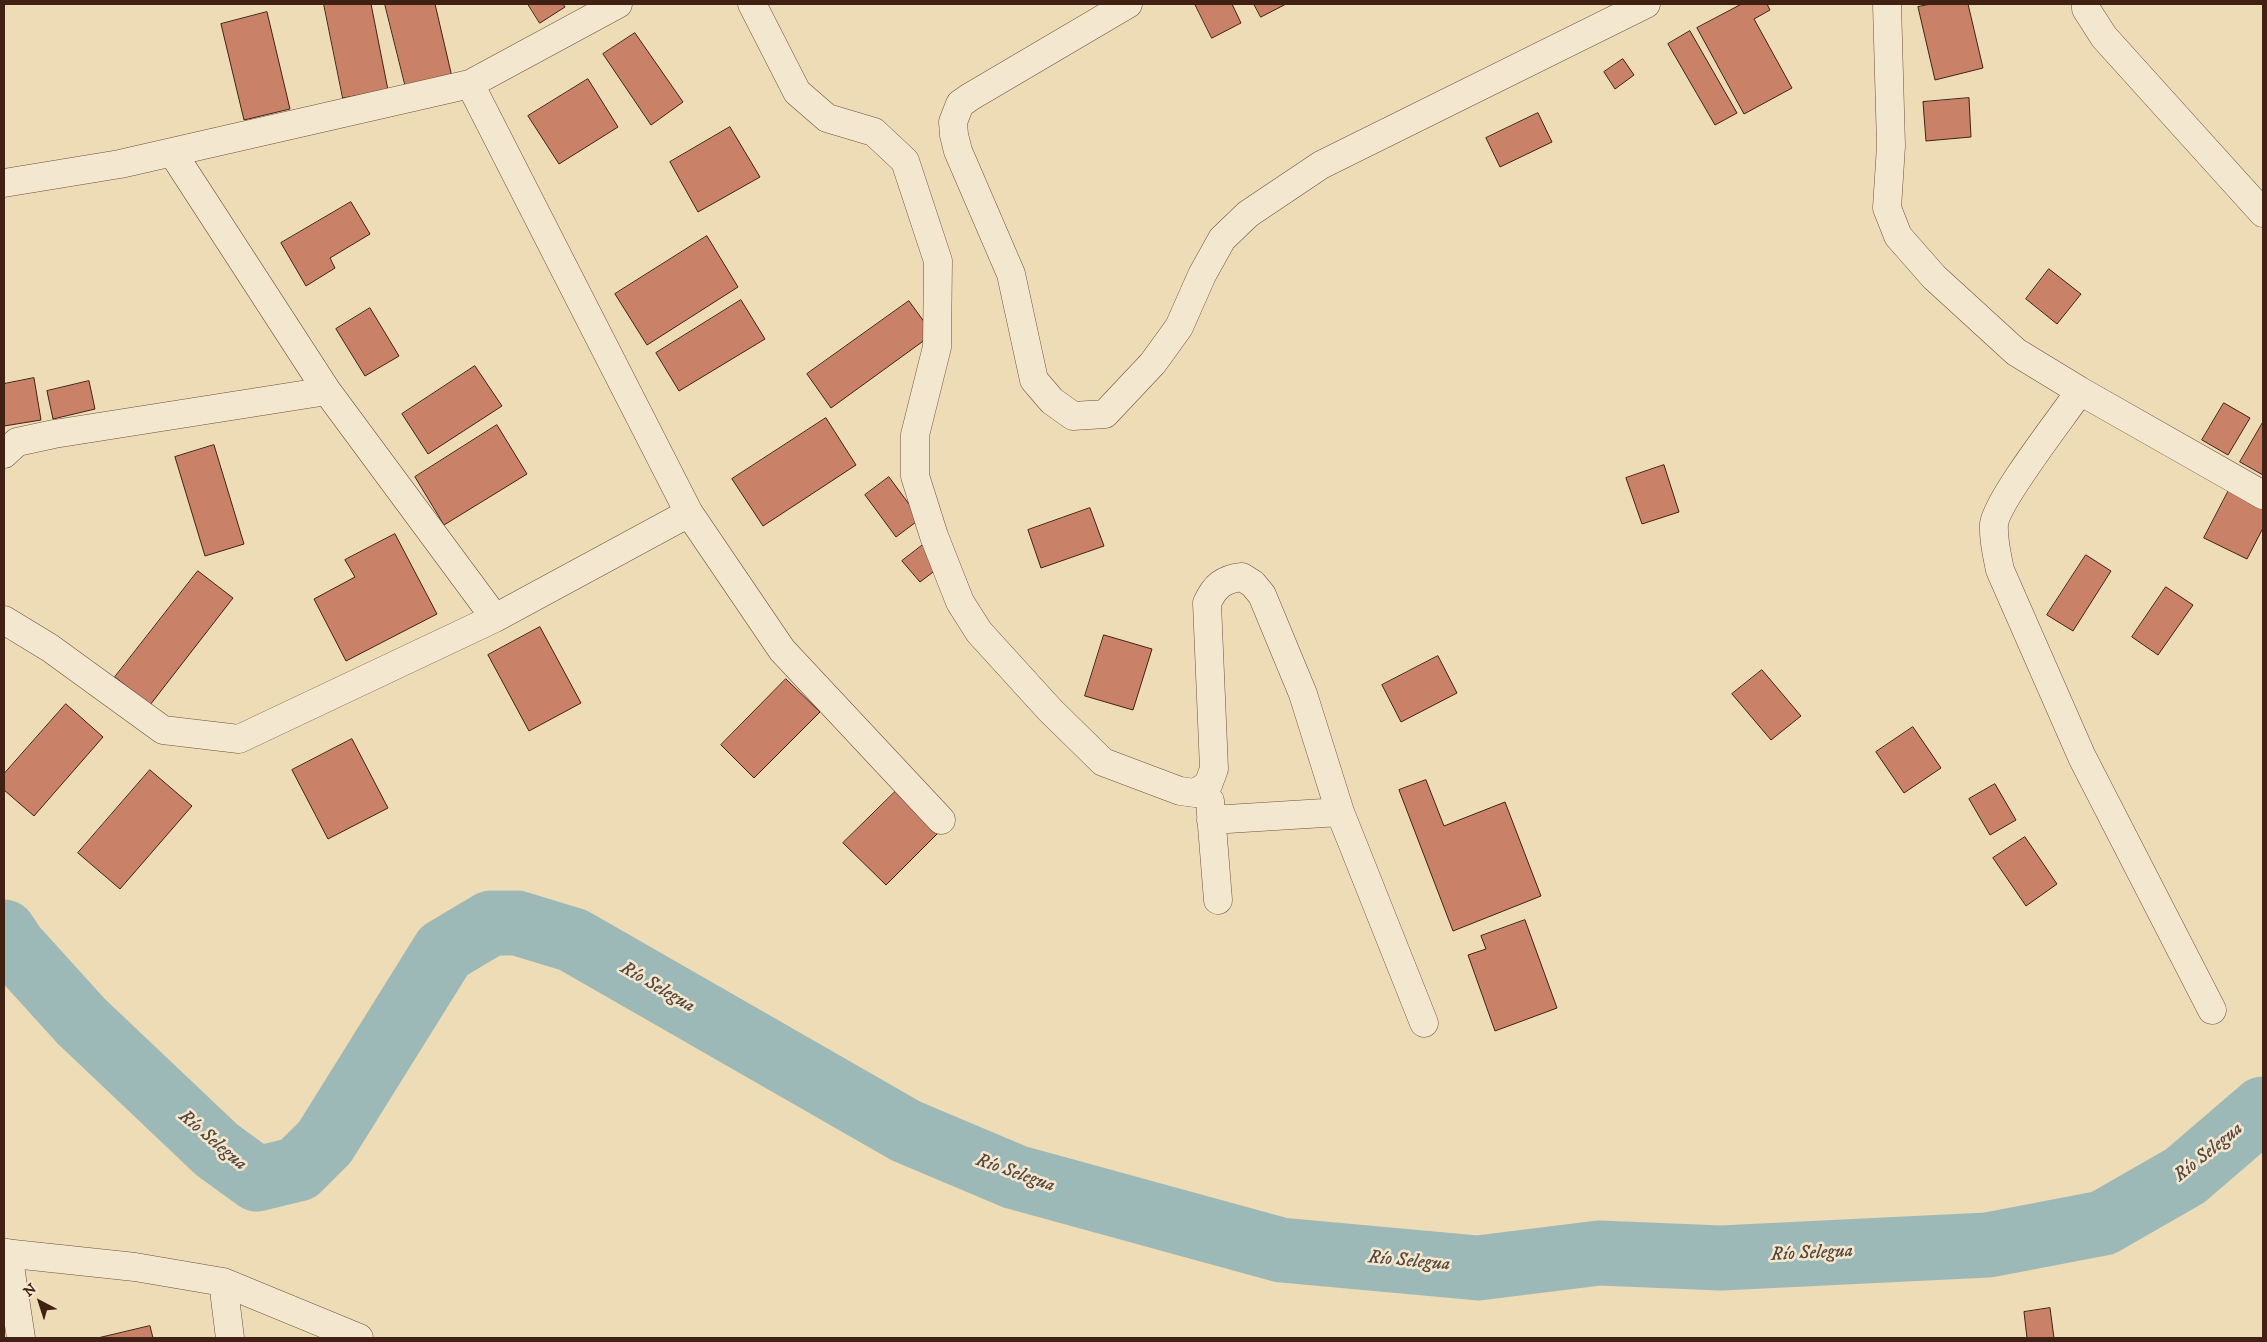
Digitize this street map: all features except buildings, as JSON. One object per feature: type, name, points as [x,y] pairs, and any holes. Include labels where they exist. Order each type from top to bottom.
[{"type":"street","points":[[4,183],[120,164],[470,84],[618,4]]},
{"type":"street","points":[[752,4],[797,92],[827,118],[874,132],[905,161],[938,261],[937,347],[915,435],[915,476],[934,536],[960,602],[979,632],[1050,710],[1103,762],[1180,791],[1195,793],[1208,785]]},
{"type":"street","points":[[1128,4],[970,97],[960,104],[952,122],[958,151],[1011,274],[1034,380],[1052,401],[1073,416],[1105,414],[1153,363],[1179,326],[1202,275],[1222,238],[1248,214],[1321,165],[1646,4]]},
{"type":"street","points":[[1887,4],[1891,146],[1887,208],[1898,236],[1934,277],[2016,352],[2080,391],[2263,495]]},
{"type":"street","points":[[2086,4],[2086,9],[2104,36],[2263,213]]},
{"type":"street","points":[[470,84],[689,513],[782,650],[941,820]]},
{"type":"street","points":[[172,152],[326,391],[495,618]]},
{"type":"street","points":[[4,454],[17,442],[54,434],[326,391]]},
{"type":"street","points":[[2080,391],[2005,499],[1994,523],[1995,546],[2000,570],[2082,756],[2212,1010]]},
{"type":"street","points":[[4,620],[50,648],[163,730],[239,739],[495,618],[689,513]]},
{"type":"street","points":[[1218,900],[1208,785],[1214,769],[1207,603],[1213,589],[1227,579],[1242,577],[1253,584],[1262,595],[1303,694],[1340,812],[1424,1024]]},
{"type":"street","points":[[1212,820],[1340,812]]},
{"type":"street","points":[[21,1338],[6,1253],[135,1267],[223,1282],[359,1338]]},
{"type":"street","points":[[223,1282],[230,1338]]},
{"type":"waterway","name":"Río Selegua","points":[[4,932],[14,947],[81,1021],[217,1150],[257,1179],[298,1169],[325,1142],[444,951],[491,923],[517,923],[573,940],[906,1131],[1015,1177],[1281,1250],[1478,1268],[1599,1253],[1721,1258],[1988,1245],[2103,1223],[2185,1176],[2263,1109]]}]
